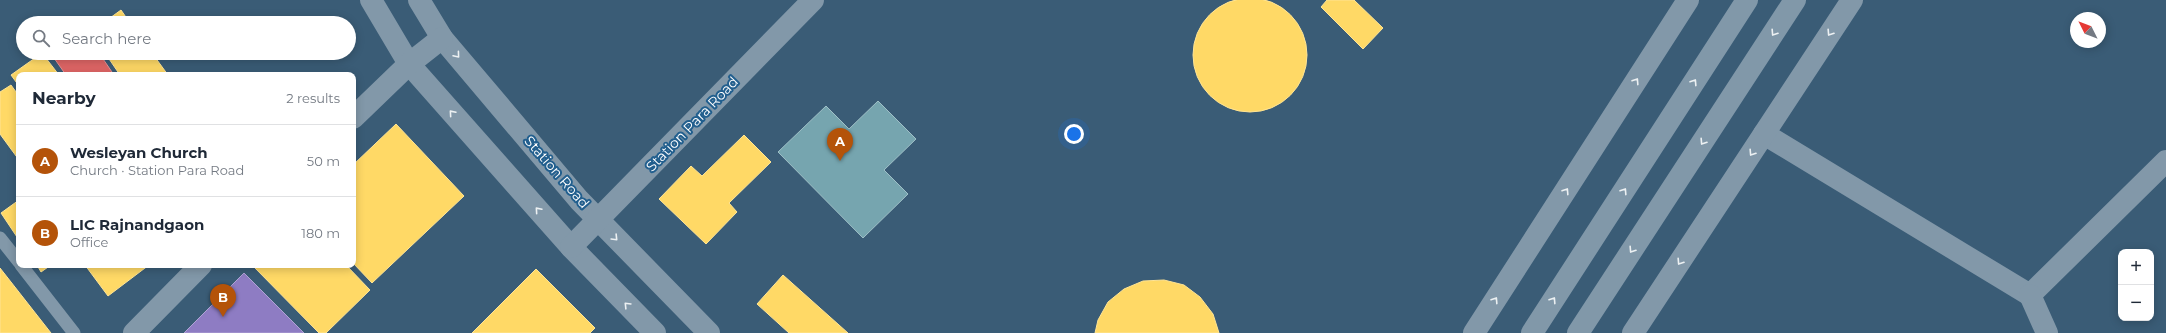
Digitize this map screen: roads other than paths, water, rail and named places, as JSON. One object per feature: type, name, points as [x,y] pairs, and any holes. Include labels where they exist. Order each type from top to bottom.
[{"type":"main road","points":[[1532,333],[1747,0]]},
{"type":"main road","points":[[1578,333],[1795,0]]},
{"type":"street","points":[[371,0],[409,64],[570,247],[655,333]]},
{"type":"street","name":"Station Road","points":[[419,0],[442,38],[597,218],[708,333]]},
{"type":"street","name":"Station Para Road","points":[[570,247],[597,218],[638,180],[813,0]]},
{"type":"street","points":[[1474,333],[1688,0]]},
{"type":"street","points":[[1633,333],[1852,0]]},
{"type":"street","points":[[356,115],[409,64],[442,38]]},
{"type":"street","points":[[1764,134],[2030,295],[2047,333]]},
{"type":"street","points":[[2030,295],[2166,161]]},
{"type":"street","points":[[134,333],[198,268]]},
{"type":"lane","points":[[0,238],[16,258]]},
{"type":"lane","points":[[23,268],[74,333]]},
{"type":"place","name":"Wesleyan Church","points":[[840,161]]},
{"type":"place","name":"LIC Rajnandgaon","points":[[223,317]]}]
